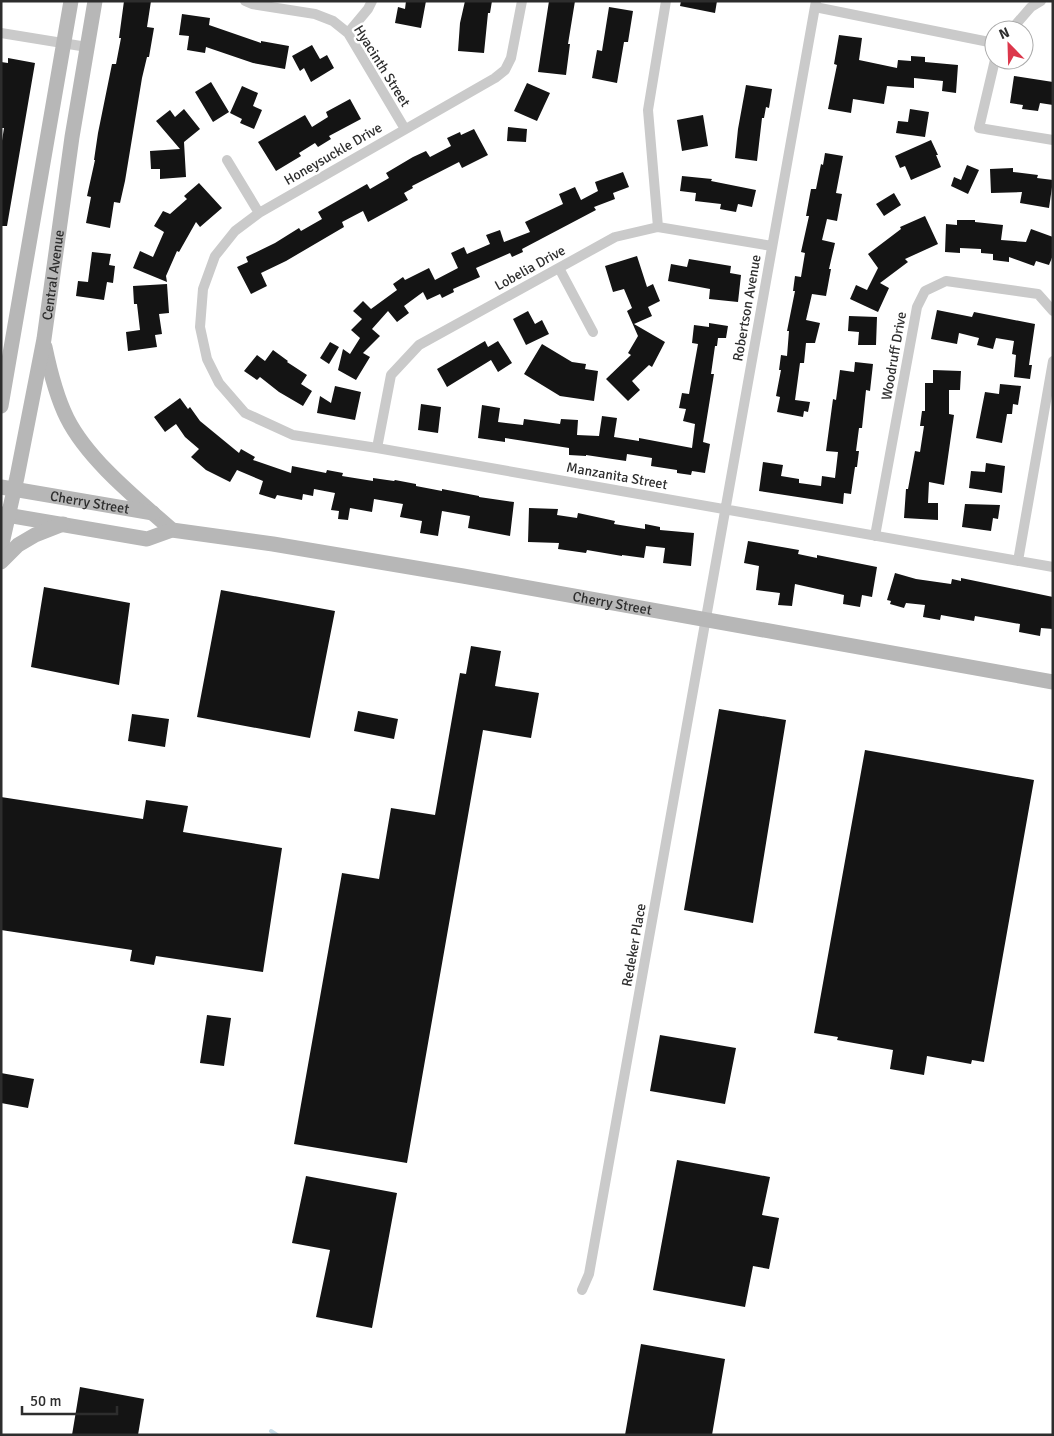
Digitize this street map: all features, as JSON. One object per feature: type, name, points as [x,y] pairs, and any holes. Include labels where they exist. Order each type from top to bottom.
[{"type":"street","name":"Central Avenue","points":[[1,406],[71,1]]},
{"type":"street","name":"Central Avenue","points":[[1,548],[8,488],[44,339],[72,138],[95,1]]},
{"type":"street","name":"Hyacinth Street","points":[[245,1],[252,4],[315,14],[333,21],[348,33],[405,129]]},
{"type":"street","points":[[348,33],[368,9],[372,1]]},
{"type":"street","name":"Honeysuckle Drive","points":[[206,359],[200,327],[202,289],[215,256],[235,232],[259,213],[495,78],[505,70],[511,58],[522,1]]},
{"type":"street","points":[[658,227],[648,110],[666,1]]},
{"type":"street","points":[[1020,20],[1031,7],[1041,1]]},
{"type":"street","points":[[816,4],[984,41]]},
{"type":"street","name":"Robertson Avenue","points":[[707,620],[816,4]]},
{"type":"street","points":[[1,33],[87,47]]},
{"type":"street","points":[[993,70],[979,128],[1053,140]]},
{"type":"street","points":[[227,160],[259,213]]},
{"type":"street","name":"Lobelia Drive","points":[[377,448],[391,375],[419,345],[615,237],[658,227],[772,246]]},
{"type":"street","points":[[558,268],[593,332]]},
{"type":"street","name":"Woodruff Drive","points":[[875,536],[917,307],[925,291],[946,281],[1038,294],[1053,311]]},
{"type":"street","points":[[44,339],[51,376],[66,417],[87,449],[172,530]]},
{"type":"street","name":"Manzanita Street","points":[[206,359],[219,383],[245,413],[293,435],[377,448],[1053,567]]},
{"type":"street","points":[[1018,561],[1053,361]]},
{"type":"street","name":"Cherry Street","points":[[8,488],[153,513]]},
{"type":"street","name":"Cherry Street","points":[[5,515],[147,538],[172,530],[282,546],[1053,682]]},
{"type":"street","points":[[1,562],[18,545],[35,535],[63,524]]},
{"type":"street","name":"Redeker Place","points":[[582,1290],[589,1274],[707,620]]},
{"type":"building","points":[[124,1],[151,1],[147,27],[154,28],[149,57],[147,57],[142,78],[125,181],[120,203],[114,202],[110,228],[86,223],[91,197],[87,196],[112,64],[116,64],[121,38],[119,38]]},
{"type":"building","points":[[406,1],[426,1],[421,28],[395,23],[398,7],[405,9]]},
{"type":"building","points":[[465,1],[492,1],[490,13],[488,13],[484,53],[458,51],[460,23]]},
{"type":"building","points":[[549,1],[575,1],[568,44],[570,44],[566,75],[538,72]]},
{"type":"building","points":[[681,1],[717,1],[715,13],[680,6]]},
{"type":"building","points":[[609,7],[633,11],[628,42],[624,42],[617,83],[592,78],[597,50],[602,51]]},
{"type":"building","points":[[182,14],[210,18],[209,25],[261,43],[261,41],[289,46],[285,69],[253,63],[206,47],[205,53],[187,50],[189,36],[179,35]]},
{"type":"building","points":[[839,35],[862,38],[859,60],[897,68],[898,60],[911,61],[911,56],[925,57],[925,62],[958,65],[956,93],[942,91],[943,81],[914,78],[914,88],[887,86],[884,104],[853,99],[851,113],[828,109],[837,65],[834,64]]},
{"type":"building","points":[[312,45],[320,59],[327,55],[334,68],[311,82],[304,68],[300,71],[292,56]]},
{"type":"building","points":[[8,58],[35,63],[7,226],[1,226],[1,147],[4,128],[1,128],[1,62],[8,63]]},
{"type":"building","points":[[1014,76],[1053,82],[1053,105],[1040,103],[1038,111],[1022,109],[1023,105],[1010,103]]},
{"type":"building","points":[[211,82],[229,112],[213,122],[195,92]]},
{"type":"building","points":[[527,83],[550,93],[537,121],[514,111]]},
{"type":"building","points":[[746,85],[772,89],[769,108],[766,107],[764,118],[762,118],[757,161],[735,158]]},
{"type":"building","points":[[242,86],[258,93],[253,106],[262,110],[254,129],[240,123],[242,119],[230,113]]},
{"type":"building","points":[[350,99],[361,119],[329,136],[331,139],[318,147],[315,143],[299,153],[301,156],[276,171],[258,142],[305,115],[312,127],[328,117],[326,112]]},
{"type":"building","points":[[184,109],[200,129],[184,142],[186,177],[160,179],[160,169],[151,169],[150,151],[180,149],[156,121],[170,110],[175,117]]},
{"type":"building","points":[[910,109],[929,112],[925,137],[896,133],[898,121],[908,122]]},
{"type":"building","points":[[703,115],[708,146],[682,151],[677,120]]},
{"type":"building","points":[[508,127],[527,129],[526,142],[507,141]]},
{"type":"building","points":[[474,129],[488,155],[462,168],[459,162],[412,186],[413,188],[404,193],[408,200],[368,222],[363,211],[342,222],[344,227],[286,261],[261,273],[267,286],[251,294],[237,267],[248,262],[246,257],[275,243],[299,228],[301,231],[322,219],[318,212],[367,184],[370,189],[389,178],[386,173],[413,157],[426,151],[430,157],[451,146],[447,138],[460,132],[461,135]]},
{"type":"building","points":[[931,140],[941,167],[911,180],[905,166],[900,168],[895,156]]},
{"type":"building","points":[[825,153],[843,156],[836,193],[842,194],[837,221],[827,219],[822,240],[835,243],[829,269],[831,269],[826,296],[812,294],[806,320],[820,323],[815,343],[806,343],[804,363],[800,363],[795,400],[810,402],[808,412],[804,411],[803,417],[777,412],[780,397],[776,396],[781,370],[779,370],[781,355],[787,356],[789,331],[787,331],[795,291],[793,291],[795,276],[801,277],[805,253],[801,252],[809,216],[806,216],[811,189],[816,189]]},
{"type":"building","points":[[967,165],[979,170],[968,194],[951,186],[954,177],[961,180]]},
{"type":"building","points":[[1013,168],[1013,172],[1038,175],[1037,178],[1053,180],[1049,208],[1020,203],[1022,192],[991,193],[990,169]]},
{"type":"building","points":[[623,172],[629,187],[613,193],[615,199],[594,207],[596,210],[522,249],[523,252],[512,257],[510,253],[476,268],[480,277],[453,289],[454,292],[442,298],[440,294],[427,300],[423,292],[404,306],[409,313],[397,322],[388,311],[372,329],[380,336],[363,353],[370,357],[356,380],[338,370],[343,349],[350,354],[360,338],[351,330],[362,319],[353,311],[363,301],[371,309],[397,290],[393,284],[403,277],[405,280],[429,268],[435,280],[458,268],[451,253],[464,247],[467,254],[490,244],[486,235],[500,230],[504,242],[530,232],[525,222],[563,204],[559,194],[575,187],[581,200],[598,191],[595,182]]},
{"type":"building","points":[[682,176],[712,179],[711,181],[756,190],[752,207],[738,204],[736,212],[720,209],[721,204],[695,201],[696,193],[680,191]]},
{"type":"building","points":[[199,183],[222,208],[200,227],[196,222],[179,252],[177,251],[166,276],[167,282],[133,268],[140,251],[153,257],[164,232],[154,226],[163,211],[170,214],[187,199],[184,196]]},
{"type":"building","points":[[894,193],[901,205],[884,216],[876,204]]},
{"type":"building","points":[[925,216],[938,244],[905,259],[908,262],[880,283],[889,288],[878,312],[850,299],[856,285],[867,290],[878,268],[868,254],[901,229],[900,227]]},
{"type":"building","points":[[957,220],[975,220],[975,222],[1003,225],[1001,240],[1026,242],[1031,229],[1053,237],[1053,255],[1049,265],[1036,261],[1034,266],[1009,257],[1009,262],[993,260],[993,254],[981,253],[981,249],[960,248],[960,253],[945,252],[946,224],[957,225]]},
{"type":"building","points":[[92,252],[111,254],[109,265],[115,266],[113,283],[107,282],[104,300],[76,296],[78,281],[88,282]]},
{"type":"building","points":[[637,256],[647,287],[653,284],[660,301],[648,307],[652,316],[634,324],[665,342],[652,367],[649,365],[632,381],[640,390],[628,401],[606,379],[631,355],[628,353],[638,336],[627,311],[632,308],[624,289],[613,292],[605,266]]},
{"type":"building","points":[[689,259],[731,266],[730,273],[741,275],[738,302],[709,299],[710,289],[668,281],[671,264],[687,267]]},
{"type":"building","points":[[167,284],[169,313],[159,314],[162,334],[155,335],[157,347],[128,351],[126,332],[140,330],[137,304],[134,304],[133,286]]},
{"type":"building","points":[[937,310],[972,317],[974,312],[1035,324],[1029,365],[1032,365],[1030,379],[1014,377],[1016,355],[1012,354],[1014,341],[996,338],[993,349],[977,345],[979,338],[959,333],[957,344],[931,339]]},
{"type":"building","points":[[528,311],[535,324],[542,320],[549,334],[526,345],[513,319]]},
{"type":"building","points":[[849,316],[877,317],[876,345],[858,345],[859,332],[848,331]]},
{"type":"building","points":[[709,323],[728,326],[726,338],[718,338],[717,346],[715,346],[711,374],[714,374],[703,442],[710,444],[705,473],[692,471],[691,475],[677,473],[677,470],[651,466],[652,458],[627,454],[626,461],[586,455],[569,455],[569,448],[505,438],[505,442],[478,438],[482,405],[500,408],[498,422],[523,425],[524,419],[560,424],[561,419],[578,420],[577,435],[599,436],[602,416],[617,418],[614,437],[639,441],[639,438],[692,448],[695,424],[683,421],[686,409],[679,408],[682,393],[689,394],[698,344],[692,343],[694,325],[709,327]]},
{"type":"building","points":[[485,341],[488,347],[498,341],[512,363],[498,372],[491,360],[447,387],[437,369]]},
{"type":"building","points":[[330,342],[339,347],[329,364],[320,358]]},
{"type":"building","points":[[542,344],[572,362],[586,364],[585,369],[598,371],[594,401],[560,396],[524,374]]},
{"type":"building","points":[[273,350],[307,375],[301,384],[312,391],[303,406],[279,392],[260,377],[257,380],[244,371],[257,355],[265,361]]},
{"type":"building","points":[[855,362],[873,364],[870,391],[866,390],[862,428],[859,428],[856,451],[859,451],[851,494],[844,493],[843,504],[759,491],[763,462],[783,465],[781,476],[799,479],[799,483],[821,486],[822,476],[835,478],[838,452],[826,451],[833,399],[836,400],[840,370],[854,372]]},
{"type":"building","points":[[933,370],[961,371],[960,390],[949,390],[949,414],[954,415],[944,485],[929,482],[928,503],[938,503],[938,520],[904,518],[906,489],[908,489],[915,451],[920,452],[924,426],[920,426],[922,411],[925,411],[925,383],[933,383]]},
{"type":"building","points":[[1000,384],[1021,386],[1018,405],[1013,404],[1012,414],[1007,414],[1002,443],[976,438],[985,392],[999,394]]},
{"type":"building","points":[[335,386],[361,392],[355,420],[317,413],[320,396],[331,403]]},
{"type":"building","points":[[180,398],[188,409],[190,407],[200,421],[239,453],[241,449],[255,457],[253,460],[291,473],[292,466],[326,473],[327,470],[343,473],[342,476],[373,481],[373,478],[395,480],[442,491],[442,489],[514,502],[510,536],[468,528],[470,516],[442,511],[438,536],[420,533],[422,521],[400,517],[403,504],[374,499],[372,512],[350,508],[348,520],[338,519],[339,511],[331,510],[335,493],[314,489],[313,496],[303,494],[302,500],[277,495],[275,499],[259,494],[263,481],[237,470],[230,482],[206,470],[191,457],[199,449],[185,437],[176,424],[165,432],[154,417]]},
{"type":"building","points":[[421,404],[441,407],[438,433],[418,430]]},
{"type":"building","points":[[986,463],[1005,466],[1002,493],[969,488],[971,471],[985,472]]},
{"type":"building","points":[[965,504],[1000,505],[998,519],[993,518],[991,531],[962,527]]},
{"type":"building","points":[[529,508],[558,509],[557,515],[577,518],[578,513],[615,521],[614,524],[645,529],[645,524],[660,527],[660,530],[694,533],[691,566],[663,563],[665,548],[646,546],[644,558],[587,550],[586,553],[558,549],[559,543],[528,542]]},
{"type":"building","points":[[748,541],[799,550],[798,554],[817,558],[817,555],[877,567],[872,597],[862,595],[860,607],[843,604],[844,595],[795,584],[792,606],[778,605],[780,593],[756,590],[759,566],[744,563]]},
{"type":"building","points":[[895,573],[916,579],[951,584],[952,579],[961,581],[961,578],[1053,597],[1053,629],[1041,628],[1040,636],[1019,632],[1020,624],[975,616],[974,621],[941,615],[940,620],[923,617],[925,605],[906,603],[904,608],[890,604],[891,601],[887,600]]},
{"type":"building","points":[[44,587],[130,603],[119,685],[31,667]]},
{"type":"building","points":[[221,590],[335,611],[310,738],[197,717]]},
{"type":"building","points":[[471,646],[501,651],[495,686],[539,693],[531,738],[483,730],[407,1163],[294,1144],[342,873],[379,879],[391,808],[435,815],[460,673],[466,674]]},
{"type":"building","points":[[719,709],[786,720],[753,923],[684,910]]},
{"type":"building","points":[[358,711],[398,719],[394,739],[354,731]]},
{"type":"building","points":[[132,714],[169,719],[165,747],[128,741]]},
{"type":"building","points":[[865,750],[1034,780],[984,1062],[972,1060],[971,1064],[927,1056],[924,1075],[890,1069],[893,1050],[837,1040],[838,1037],[814,1033]]},
{"type":"building","points":[[1,797],[143,819],[146,800],[188,806],[183,832],[282,848],[263,972],[156,956],[154,965],[130,961],[132,950],[1,930]]},
{"type":"building","points":[[207,1015],[231,1018],[224,1066],[200,1063]]},
{"type":"building","points":[[660,1035],[736,1048],[725,1104],[650,1091]]},
{"type":"building","points":[[1,1073],[34,1079],[28,1108],[1,1103]]},
{"type":"building","points":[[677,1160],[770,1177],[762,1215],[779,1218],[769,1269],[753,1266],[745,1307],[653,1290]]},
{"type":"building","points":[[306,1176],[397,1193],[372,1328],[316,1317],[330,1250],[292,1243]]},
{"type":"building","points":[[641,1344],[725,1359],[712,1435],[625,1435]]},
{"type":"building","points":[[80,1387],[144,1399],[138,1435],[72,1435]]},
{"type":"waterway","points":[[271,1431],[277,1435]]}]
